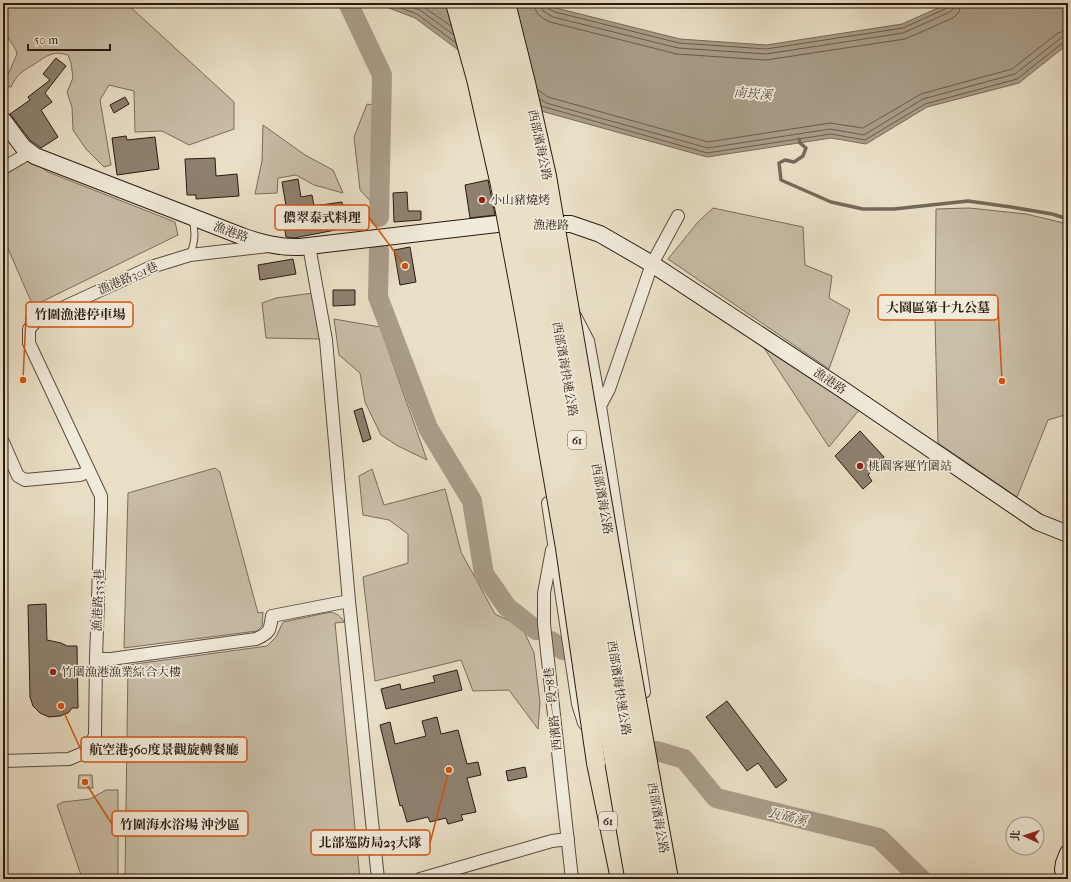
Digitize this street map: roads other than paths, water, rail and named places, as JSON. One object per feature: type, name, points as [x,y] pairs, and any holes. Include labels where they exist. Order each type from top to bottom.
[{"type":"highway","name":"西部濱海快速公路","points":[[473,3],[504,125],[548,359],[636,879]]},
{"type":"highway","name":"西部濱海快速公路","points":[[488,3],[507,66],[544,242],[633,775],[653,879]]},
{"type":"main road","name":"61","points":[[455,3],[476,79],[500,185],[565,548],[596,764],[620,879]]},
{"type":"main road","name":"西部濱海公路","points":[[506,3],[547,176],[625,634],[670,879]]},
{"type":"street","name":"漁港路","points":[[3,120],[22,147],[29,153],[244,237],[272,246],[286,248],[309,246],[490,225],[571,224],[600,234],[675,278],[1038,522],[1068,534]]},
{"type":"street","points":[[3,168],[29,153]]},
{"type":"street","points":[[600,406],[609,389],[652,264],[678,216]]},
{"type":"street","points":[[518,224],[532,295],[530,374],[578,704],[596,764]]},
{"type":"street","points":[[548,224],[561,288],[588,342],[600,406],[640,661],[652,752],[670,864],[670,879]]},
{"type":"street","name":"漁港路301巷","points":[[88,472],[29,342],[28,329],[38,319],[151,267],[190,256],[272,246]]},
{"type":"street","points":[[309,246],[326,340],[349,601],[378,879]]},
{"type":"street","points":[[3,442],[18,476],[25,480],[80,475],[88,472]]},
{"type":"street","name":"漁港路353巷","points":[[3,761],[69,759],[88,751],[96,735],[96,659],[102,509],[100,496],[88,472]]},
{"type":"street","name":"西濱路一段78巷","points":[[554,540],[544,593],[544,624],[572,879]]},
{"type":"street","points":[[96,659],[111,659],[256,639],[266,635],[270,627],[272,616],[349,601]]},
{"type":"street","points":[[420,879],[552,840],[568,839]]},
{"type":"street","points":[[1068,853],[1063,870],[1068,876]]},
{"type":"lane","points":[[190,256],[194,244],[195,230],[192,217]]},
{"type":"water","name":"南崁溪","points":[[376,3],[546,3],[556,8],[680,39],[766,45],[902,24],[949,3],[1068,3],[1068,44],[1019,83],[927,107],[866,144],[831,138],[707,157],[541,111],[415,18]]},
{"type":"water","points":[[3,487],[5,733],[3,733]]},
{"type":"waterway","points":[[348,3],[382,75],[379,217]]},
{"type":"waterway","points":[[799,139],[800,143],[806,148],[803,156],[794,162],[785,160],[779,163],[781,180],[831,202],[863,209],[894,209],[968,201],[1052,214],[1068,219]]},
{"type":"waterway","points":[[379,250],[378,297],[428,428],[472,501],[484,574],[507,607],[536,630]]},
{"type":"waterway","points":[[551,641],[563,650]]},
{"type":"waterway","name":"瓦磘溪","points":[[657,751],[684,759],[716,798],[879,838],[921,879]]},
{"type":"place","name":"小山豬燒烤","points":[[482,200]]},
{"type":"place","name":"儂翠泰式料理","points":[[405,266]]},
{"type":"place","name":"竹圍漁港停車場","points":[[23,380]]},
{"type":"place","name":"大園區第十九公墓","points":[[1002,381]]},
{"type":"place","name":"桃園客運竹圍站","points":[[860,466]]},
{"type":"place","name":"竹圍漁港漁業綜合大樓","points":[[53,672]]},
{"type":"place","name":"航空港360度景觀旋轉餐廳","points":[[61,706]]},
{"type":"place","name":"北部巡防局23大隊","points":[[449,770]]},
{"type":"place","name":"竹圍海水浴場 沖沙區","points":[[85,782]]}]
